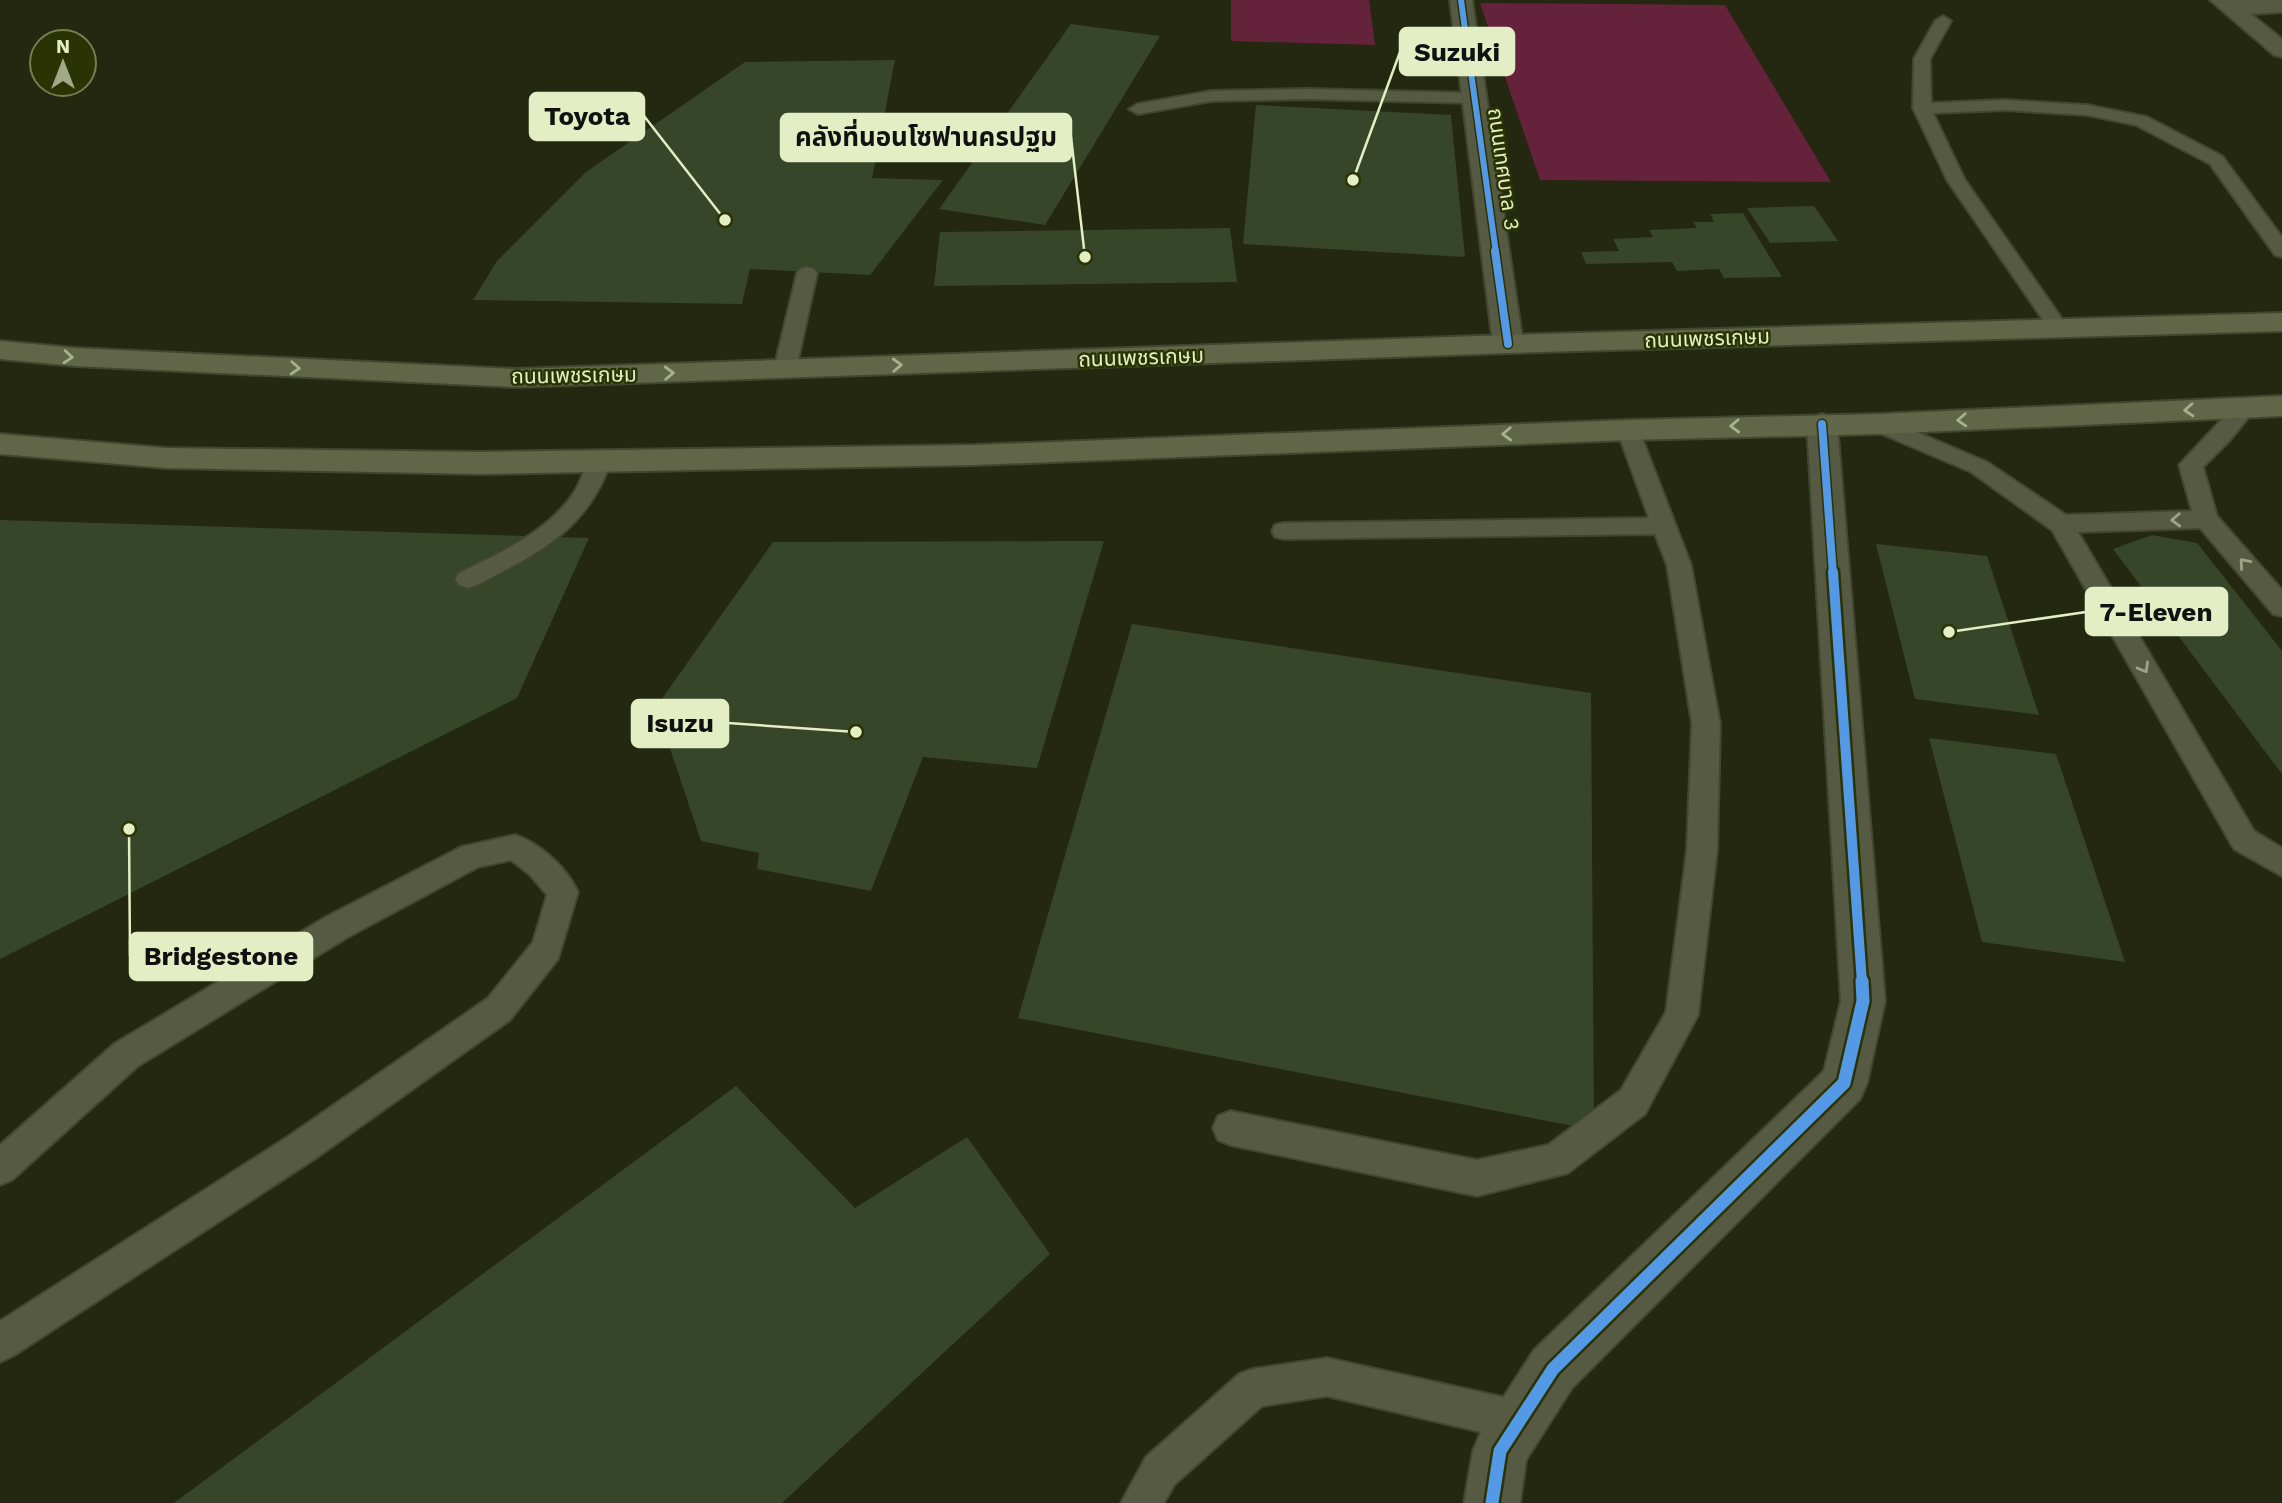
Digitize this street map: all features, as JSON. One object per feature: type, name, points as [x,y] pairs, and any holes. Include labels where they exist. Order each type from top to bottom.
[{"type":"highway","name":"ถนนเพชรเกษม","points":[[0,350],[75,357],[515,378],[1508,344],[2282,323]]},
{"type":"highway","points":[[0,444],[166,458],[481,463],[974,455],[1628,430],[1878,424],[2282,406]]},
{"type":"street","name":"ถนนเทศบาล 3","points":[[1461,0],[1508,344]]},
{"type":"street","points":[[2226,4],[2282,6]]},
{"type":"street","points":[[2226,4],[2282,50]]},
{"type":"street","points":[[1492,1503],[1500,1451],[1553,1369],[1844,1083],[1863,1000],[1822,424]]},
{"type":"lane","points":[[1943,21],[1922,59],[1922,108],[1956,180],[2059,328]]},
{"type":"lane","points":[[1138,109],[1212,96],[1308,94],[1475,98]]},
{"type":"lane","points":[[1922,108],[2005,105],[2087,110],[2141,121],[2216,160],[2282,251]]},
{"type":"lane","points":[[785,369],[807,273]]},
{"type":"lane","points":[[2246,407],[2191,465],[2206,519],[2282,607]]},
{"type":"lane","points":[[1878,424],[1979,467],[2061,524],[2244,841],[2282,863]]},
{"type":"lane","points":[[1230,1128],[1477,1178],[1556,1161],[1633,1102],[1682,1015],[1702,850],[1706,724],[1679,565],[1628,430]]},
{"type":"lane","points":[[468,579],[524,550],[561,524],[585,496],[599,461]]},
{"type":"lane","points":[[2061,524],[2206,519]]},
{"type":"lane","points":[[1284,531],[1664,526]]},
{"type":"lane","points":[[0,1168],[126,1055],[337,927],[472,856],[515,847],[540,865],[563,892],[547,948],[499,1009],[301,1148],[0,1343]]},
{"type":"lane","points":[[1141,1503],[1160,1471],[1253,1388],[1327,1377],[1520,1422]]},
{"type":"shaded area","points":[[1231,0],[1369,0],[1375,45],[1231,41]]},
{"type":"shaded area","points":[[1480,3],[1725,5],[1831,182],[1540,180]]},
{"type":"building","points":[[1071,24],[1160,36],[1045,225],[939,209]]},
{"type":"building","points":[[895,60],[872,178],[943,180],[870,275],[750,269],[742,304],[473,300],[497,261],[586,172],[745,62]]},
{"type":"building","points":[[1256,105],[1451,115],[1465,257],[1243,244]]},
{"type":"building","points":[[1814,206],[1838,241],[1770,243],[1747,208]]},
{"type":"building","points":[[1743,213],[1782,277],[1724,278],[1719,269],[1677,271],[1672,262],[1586,264],[1581,252],[1619,251],[1613,239],[1653,237],[1649,230],[1697,228],[1693,222],[1714,222],[1710,214]]},
{"type":"building","points":[[1230,228],[1237,282],[934,286],[940,232]]},
{"type":"building","points":[[0,520],[589,538],[517,698],[0,959]]},
{"type":"building","points":[[2152,535],[2197,543],[2282,651],[2282,774],[2113,549]]},
{"type":"building","points":[[1104,541],[1037,768],[923,757],[871,891],[757,869],[759,853],[701,841],[656,707],[773,542]]},
{"type":"building","points":[[1876,544],[1987,556],[2039,715],[1915,699]]},
{"type":"building","points":[[1132,624],[1591,693],[1594,1130],[1018,1018]]},
{"type":"building","points":[[1929,738],[2056,754],[2125,962],[1982,942]]},
{"type":"building","points":[[736,1086],[855,1208],[967,1137],[1050,1254],[782,1503],[174,1503]]},
{"type":"cycle path","points":[[1461,0],[1508,344]]},
{"type":"cycle path","points":[[1492,1503],[1500,1451],[1553,1369],[1844,1083],[1863,1001],[1822,424]]},
{"type":"place","name":"Suzuki","points":[[1353,180]]},
{"type":"place","name":"Toyota","points":[[725,220]]},
{"type":"place","name":"คลังที่นอนโซฟานครปฐม","points":[[1085,257]]},
{"type":"place","name":"7-Eleven","points":[[1949,632]]},
{"type":"place","name":"Isuzu","points":[[856,732]]},
{"type":"place","name":"Bridgestone","points":[[129,829]]}]
